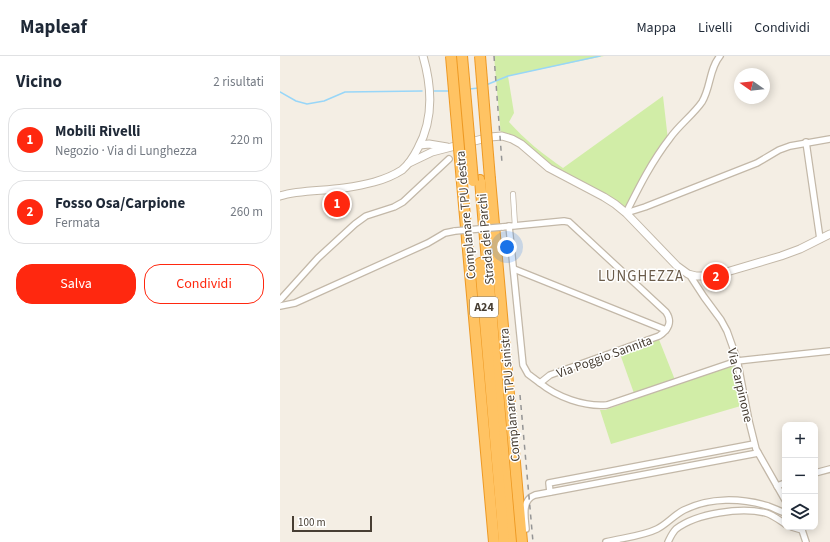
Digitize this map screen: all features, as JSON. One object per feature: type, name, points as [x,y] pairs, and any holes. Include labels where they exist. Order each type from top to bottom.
[{"type":"highway","name":"Complanare TPU destra","points":[[451,56],[462,183],[498,432],[494,542]]},
{"type":"highway","name":"Strada dei Parchi","points":[[462,56],[476,181],[498,432],[504,542]]},
{"type":"highway","name":"Strada dei Parchi","points":[[469,56],[476,181]]},
{"type":"highway","name":"Complanare TPU sinistra","points":[[480,56],[490,179],[498,432],[522,542]]},
{"type":"highway","name":"Strada dei Parchi","points":[[498,432],[512,542]]},
{"type":"street","points":[[409,163],[420,145],[430,119],[428,75],[423,56]]},
{"type":"street","points":[[626,213],[644,178],[662,149],[673,134],[702,102],[712,70],[720,56]]},
{"type":"street","points":[[427,129],[436,145]]},
{"type":"street","points":[[280,196],[342,189],[371,183],[395,174],[409,163],[432,152],[494,136],[502,136],[520,143],[549,168],[604,197],[626,213],[674,263],[690,274],[702,276],[717,274],[788,254],[830,234]]},
{"type":"street","points":[[626,213],[755,164],[783,148],[806,142],[830,139]]},
{"type":"street","points":[[806,142],[820,239]]},
{"type":"street","points":[[420,145],[449,147]]},
{"type":"street","points":[[420,145],[432,152]]},
{"type":"street","points":[[280,300],[318,258],[355,224],[366,216],[390,208],[402,202],[449,159]]},
{"type":"street","points":[[513,194],[512,226],[514,269],[523,365],[528,374],[540,383]]},
{"type":"street","name":"Via Poggio Sannita","points":[[280,306],[293,304],[426,244],[445,233],[564,221],[572,223],[667,313],[670,322],[666,330],[656,337],[550,375],[540,383],[554,393],[580,402],[595,405],[607,405],[737,361]]},
{"type":"street","points":[[514,269],[666,330]]},
{"type":"street","name":"Via Carpinone","points":[[690,274],[704,297],[723,323],[733,345],[754,444],[758,454],[782,495]]},
{"type":"street","points":[[737,361],[830,351]]},
{"type":"street","points":[[550,492],[549,483],[754,444]]},
{"type":"street","points":[[526,542],[525,504],[531,497],[550,492],[758,454]]},
{"type":"street","points":[[818,472],[830,469]]},
{"type":"street","points":[[777,486],[782,484]]},
{"type":"street","points":[[606,542],[654,530],[683,510],[696,505],[713,502],[748,502],[769,506],[782,512]]},
{"type":"street","points":[[668,542],[677,529],[698,518],[709,515],[740,511],[754,511],[770,515],[782,522]]},
{"type":"street","points":[[803,530],[806,542]]},
{"type":"green space","points":[[494,56],[604,56],[508,76],[514,113],[509,122],[535,147],[563,168],[663,96],[668,140],[626,213],[564,176],[523,145],[501,136]]},
{"type":"green space","points":[[658,337],[675,380],[735,359],[744,405],[611,444],[600,410],[605,410],[636,399],[619,351]]},
{"type":"waterway","points":[[486,85],[508,76],[600,56]]},
{"type":"waterway","points":[[469,89],[479,88]]},
{"type":"waterway","points":[[280,92],[296,101],[307,104],[324,101],[345,92],[422,91]]},
{"type":"waterway","points":[[433,91],[451,91]]},
{"type":"railway","points":[[494,56],[502,163]]},
{"type":"railway","points":[[520,395],[533,542]]},
{"type":"place","name":"Mobili Rivelli","points":[[337,204]]},
{"type":"place","name":"Fosso Osa/Carpione","points":[[716,277]]},
{"type":"district","name":"LUNGHEZZA","points":[[641,276]]}]
